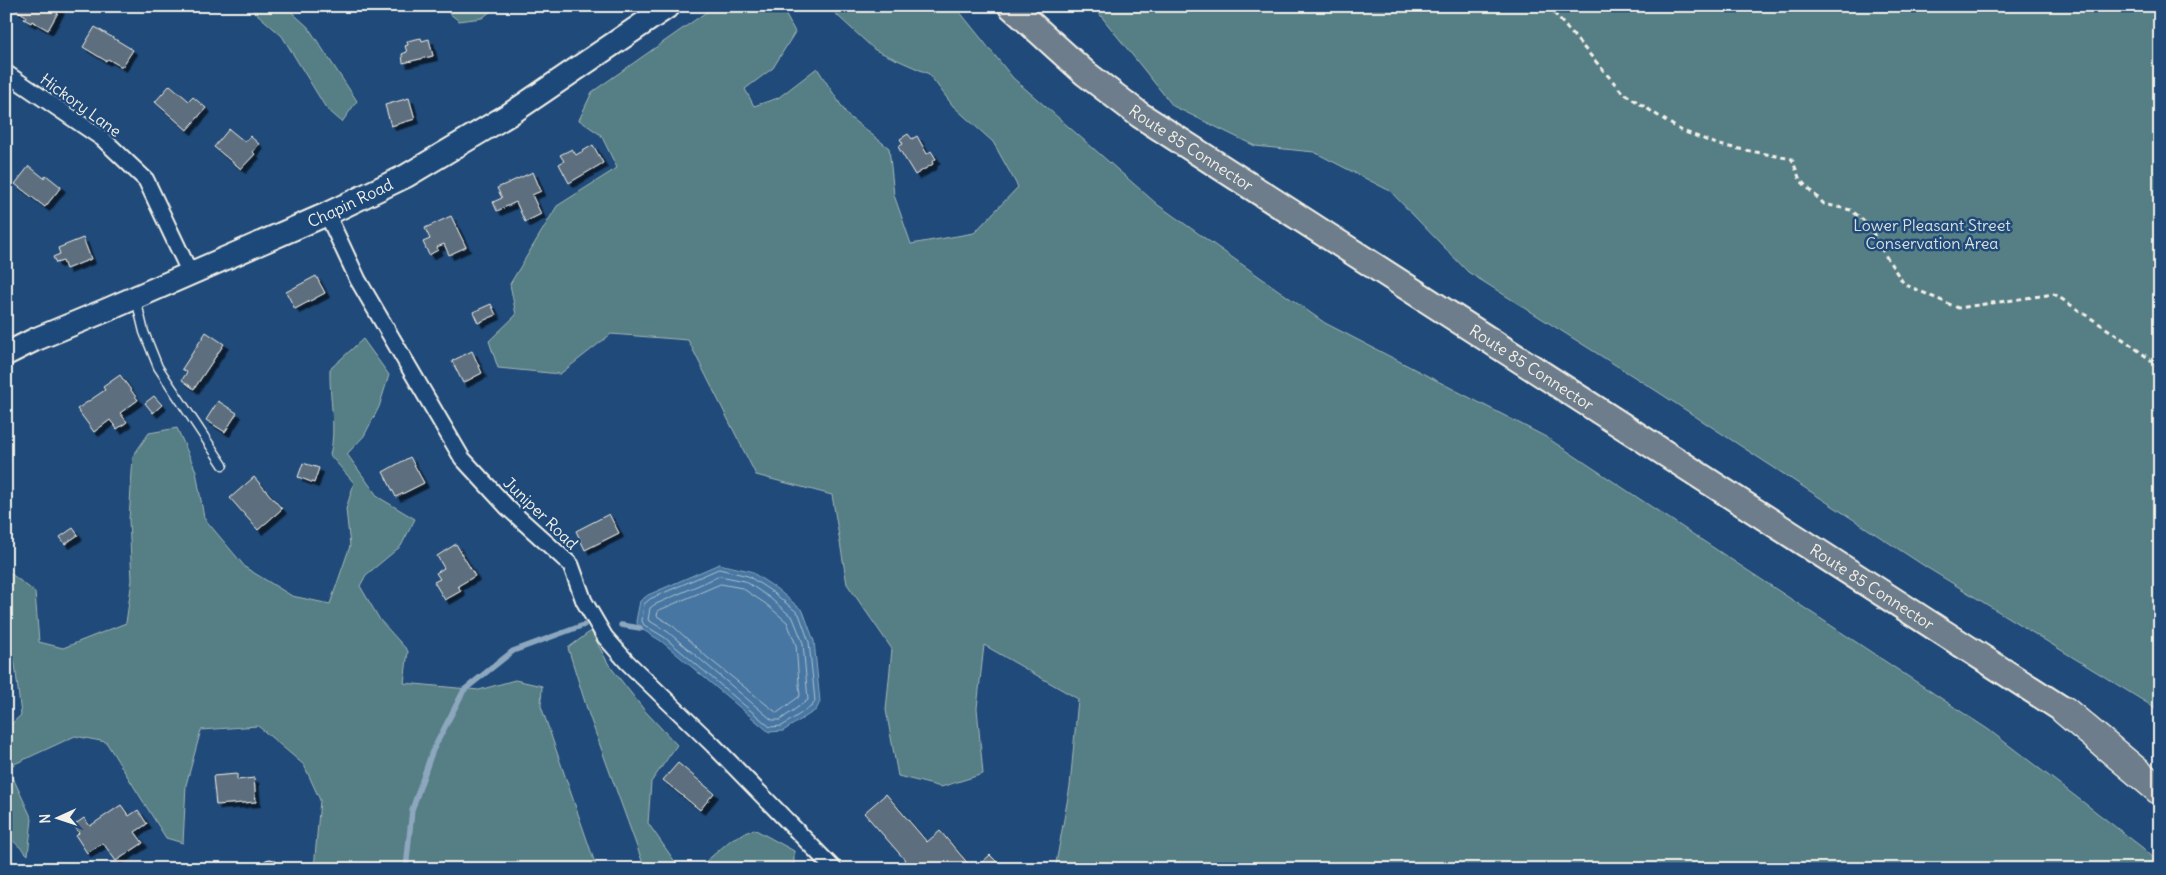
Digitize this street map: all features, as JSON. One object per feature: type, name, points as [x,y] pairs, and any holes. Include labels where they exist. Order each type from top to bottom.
[{"type":"highway","name":"Route 85 Connector","points":[[2065,711],[2160,767]]},
{"type":"highway","name":"Route 85 Connector","points":[[2065,711],[2160,790]]},
{"type":"main road","name":"Route 85 Connector","points":[[1011,6],[1085,73],[1140,114],[2065,711]]},
{"type":"street","name":"Chapin Road","points":[[6,354],[34,340],[326,214],[406,176],[476,136],[669,6]]},
{"type":"street","name":"Hickory Lane","points":[[6,73],[103,139],[146,180],[190,273]]},
{"type":"street","name":"Juniper Road","points":[[326,214],[358,280],[462,458],[508,508],[571,565],[584,601],[605,637],[627,662],[713,745],[834,869]]},
{"type":"lane","points":[[136,297],[144,332],[158,368],[223,465]]},
{"type":"path","points":[[1548,6],[1622,92],[1680,130],[1719,145],[1792,159],[1800,180],[1824,204],[1851,210],[1868,224],[1904,284],[1958,308],[2054,294],[2127,342],[2160,367]]},
{"type":"green space","points":[[248,6],[285,6],[308,27],[357,101],[342,122],[326,108],[282,36]]},
{"type":"green space","points":[[440,6],[498,6],[482,18],[459,21]]},
{"type":"green space","points":[[715,6],[781,6],[795,32],[773,68],[745,89],[754,106],[778,98],[817,68],[848,116],[889,148],[894,195],[911,244],[974,233],[1018,187],[993,142],[953,106],[929,74],[875,50],[827,6],[955,6],[1013,78],[1158,205],[1325,323],[1546,437],[1989,730],[2143,848],[2160,864],[2160,869],[1055,869],[1070,786],[1078,699],[984,645],[977,708],[983,774],[941,787],[898,776],[886,710],[892,649],[847,584],[832,495],[756,475],[688,340],[611,334],[560,374],[498,368],[489,341],[516,315],[510,284],[557,206],[617,168],[601,135],[579,120],[592,92]]},
{"type":"green space","name":"Lower Pleasant Street Conservation Area","points":[[1093,6],[2160,6],[2160,711],[1926,567],[1655,390],[1468,272],[1390,191],[1314,152],[1255,146],[1173,106]]},
{"type":"green space","points":[[363,339],[389,375],[379,407],[364,436],[347,454],[378,497],[415,519],[401,546],[366,575],[360,586],[380,620],[408,651],[404,683],[479,690],[515,680],[542,686],[541,706],[597,869],[314,869],[320,800],[304,765],[258,726],[201,730],[186,785],[183,843],[166,838],[106,742],[75,736],[8,767],[32,819],[28,855],[6,834],[6,729],[21,715],[15,664],[6,651],[6,570],[35,592],[39,642],[63,648],[126,623],[132,580],[129,520],[133,456],[149,433],[177,428],[196,471],[204,518],[246,568],[292,596],[330,604],[350,546],[346,509],[354,483],[330,455],[333,424],[330,369]]},
{"type":"green space","points":[[591,631],[609,665],[645,711],[677,745],[651,782],[648,823],[680,869],[645,869],[589,715],[568,648]]},
{"type":"green space","points":[[754,829],[794,851],[794,869],[697,869],[732,839]]},
{"type":"water","points":[[719,564],[750,571],[777,589],[803,611],[814,641],[820,702],[816,710],[783,731],[769,732],[661,641],[640,628],[636,621],[640,601],[648,595]]},
{"type":"building","points":[[17,6],[55,6],[60,9],[48,30],[32,21],[31,23],[24,19],[26,16],[15,9]]},
{"type":"building","points":[[95,27],[133,50],[122,67],[108,59],[106,61],[83,47]]},
{"type":"building","points":[[421,38],[422,41],[429,39],[433,56],[403,63],[402,54],[407,52],[405,46],[408,45],[407,41]]},
{"type":"building","points":[[170,85],[189,101],[193,97],[206,108],[187,130],[155,102]]},
{"type":"building","points":[[409,98],[415,119],[391,126],[385,105]]},
{"type":"building","points":[[229,129],[245,142],[250,136],[259,144],[253,152],[255,154],[241,169],[214,147]]},
{"type":"building","points":[[908,134],[912,139],[917,136],[927,154],[931,151],[936,159],[932,162],[933,164],[915,175],[898,147],[903,144],[900,139]]},
{"type":"building","points":[[593,145],[603,163],[569,183],[559,164],[564,161],[560,155],[572,149],[576,155]]},
{"type":"building","points":[[29,166],[44,178],[46,175],[61,187],[45,207],[15,184]]},
{"type":"building","points":[[533,172],[541,191],[532,195],[541,214],[525,222],[516,202],[497,211],[493,202],[502,198],[497,188]]},
{"type":"building","points":[[451,216],[466,247],[449,255],[444,244],[437,247],[438,250],[429,255],[423,242],[430,239],[425,228]]},
{"type":"building","points":[[83,238],[91,259],[66,269],[63,261],[56,263],[53,257],[60,254],[58,248]]},
{"type":"building","points":[[316,276],[325,293],[295,309],[286,292]]},
{"type":"building","points":[[491,304],[496,315],[478,323],[473,312]]},
{"type":"building","points":[[206,332],[224,344],[194,389],[182,380],[187,372],[182,369]]},
{"type":"building","points":[[472,351],[482,373],[463,383],[452,361]]},
{"type":"building","points":[[120,375],[138,400],[120,413],[127,422],[117,429],[110,420],[94,432],[77,409],[105,390],[103,387]]},
{"type":"building","points":[[154,396],[162,405],[153,413],[145,403]]},
{"type":"building","points":[[218,401],[237,413],[225,432],[206,420]]},
{"type":"building","points":[[410,457],[424,483],[396,497],[383,472]]},
{"type":"building","points":[[303,463],[319,468],[314,483],[298,477]]},
{"type":"building","points":[[254,477],[282,509],[258,530],[230,498]]},
{"type":"building","points":[[609,514],[619,533],[585,550],[576,531]]},
{"type":"building","points":[[73,528],[78,535],[65,544],[60,537]]},
{"type":"building","points":[[456,544],[475,576],[458,586],[461,591],[445,600],[434,582],[440,579],[436,573],[444,568],[437,556]]},
{"type":"building","points":[[678,763],[714,793],[700,810],[663,780]]},
{"type":"building","points":[[237,774],[237,780],[254,778],[256,802],[216,805],[213,776]]},
{"type":"building","points":[[886,794],[927,842],[940,831],[971,867],[894,869],[905,860],[864,813]]},
{"type":"building","points":[[121,805],[129,816],[138,810],[147,824],[135,832],[143,843],[116,861],[103,843],[87,853],[76,836],[79,833],[74,825],[84,818],[90,826]]},
{"type":"building","points":[[990,855],[1001,866],[998,869],[981,869],[978,866]]},
{"type":"waterway","points":[[406,869],[412,810],[432,752],[464,690],[513,651],[584,625]]},
{"type":"waterway","points":[[621,625],[640,628]]}]
